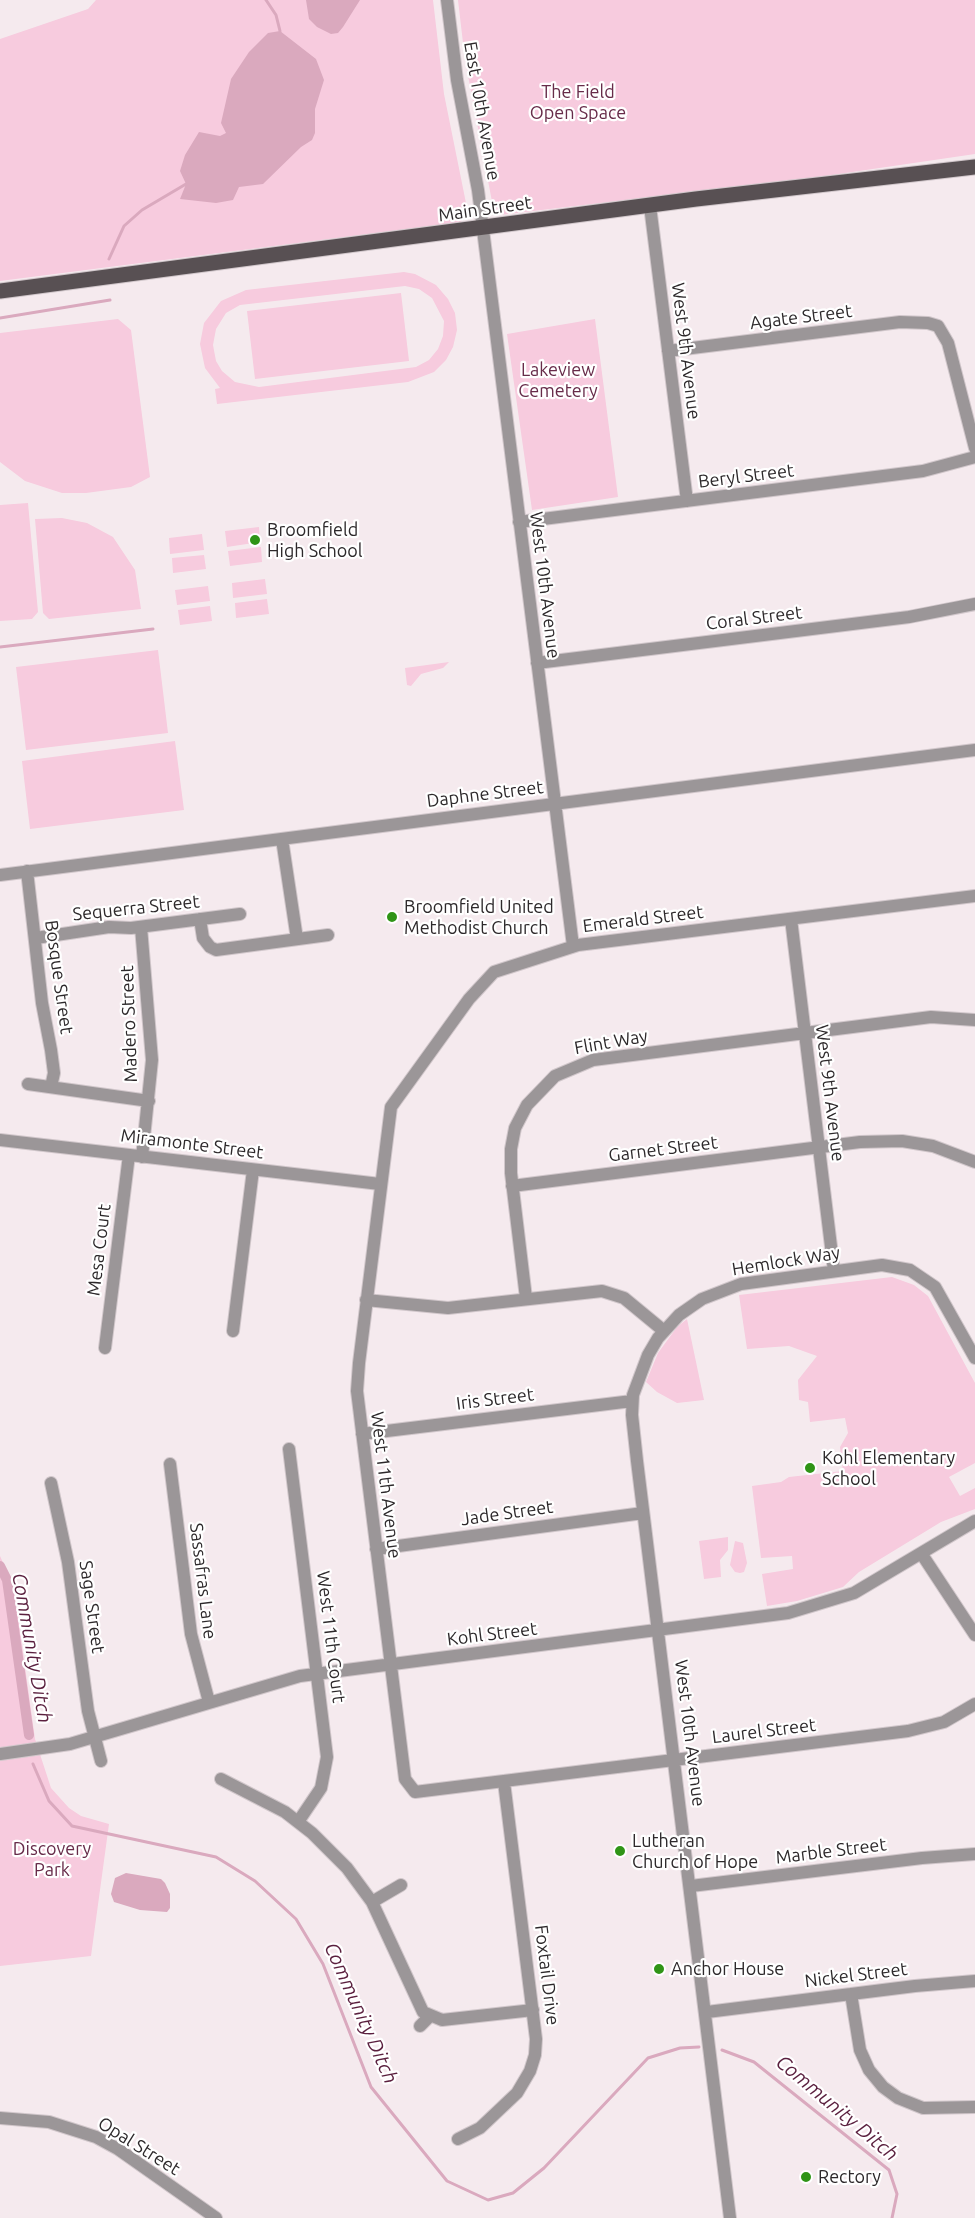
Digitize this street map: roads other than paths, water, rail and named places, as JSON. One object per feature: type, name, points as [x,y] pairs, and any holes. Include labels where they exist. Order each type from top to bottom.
[{"type":"main road","name":"Main Street","points":[[0,291],[650,206],[975,167]]},
{"type":"street","name":"East 10th Avenue","points":[[447,0],[456,80],[474,164],[483,229]]},
{"type":"street","name":"West 9th Avenue","points":[[650,206],[687,501]]},
{"type":"street","name":"West 10th Avenue","points":[[483,229],[573,946]]},
{"type":"street","name":"Agate Street","points":[[668,351],[900,322],[919,321],[938,326],[948,343],[975,448]]},
{"type":"street","name":"Beryl Street","points":[[519,522],[929,470],[975,457]]},
{"type":"street","name":"Coral Street","points":[[537,663],[909,617],[975,604]]},
{"type":"street","name":"Daphne Street","points":[[0,875],[975,750]]},
{"type":"street","points":[[282,839],[297,939]]},
{"type":"street","name":"Bosque Street","points":[[27,872],[42,1003],[54,1073],[51,1087]]},
{"type":"street","name":"Emerald Street","points":[[380,1184],[388,1117],[395,1098],[484,980],[501,968],[573,946],[975,896]]},
{"type":"street","name":"Sequerra Street","points":[[36,938],[109,927],[141,927],[240,914]]},
{"type":"street","points":[[200,919],[202,938],[216,950],[328,935]]},
{"type":"street","name":"West 9th Avenue","points":[[790,919],[834,1271]]},
{"type":"street","name":"Madero Street","points":[[141,927],[152,1060],[142,1156]]},
{"type":"street","name":"Flint Way","points":[[526,1298],[512,1186],[511,1149],[520,1117],[543,1086],[566,1069],[593,1060],[931,1017],[975,1020]]},
{"type":"street","points":[[28,1084],[149,1101]]},
{"type":"street","name":"Miramonte Street","points":[[0,1140],[380,1184]]},
{"type":"street","name":"Garnet Street","points":[[512,1186],[860,1142],[902,1141],[933,1146],[975,1162]]},
{"type":"street","name":"Mesa Court","points":[[105,1348],[129,1155]]},
{"type":"street","points":[[233,1331],[253,1170]]},
{"type":"street","name":"West 11th Avenue","points":[[380,1184],[358,1380],[362,1434],[390,1664],[405,1779],[410,1788]]},
{"type":"street","name":"Hemlock Way","points":[[664,1331],[688,1308],[725,1288],[834,1271],[891,1265],[921,1276],[943,1298],[975,1358]]},
{"type":"street","points":[[366,1300],[448,1308],[591,1291],[611,1293],[624,1298],[664,1331]]},
{"type":"street","name":"West 10th Avenue","points":[[664,1331],[648,1356],[632,1401],[643,1514],[707,2012],[730,2218]]},
{"type":"street","name":"Iris Street","points":[[362,1434],[632,1401]]},
{"type":"street","name":"West 11th Court","points":[[289,1449],[317,1673],[326,1768],[316,1797],[298,1822]]},
{"type":"street","name":"Sassafras Lane","points":[[170,1464],[191,1634],[209,1702]]},
{"type":"street","name":"Sage Street","points":[[51,1483],[68,1562],[88,1711],[101,1761]]},
{"type":"street","name":"Jade Street","points":[[376,1549],[643,1514]]},
{"type":"street","name":"Kohl Street","points":[[0,1754],[56,1746],[95,1736],[300,1676],[788,1613],[854,1593],[975,1521]]},
{"type":"street","points":[[921,1552],[975,1635]]},
{"type":"street","name":"Laurel Street","points":[[410,1788],[420,1792],[908,1731],[944,1722],[975,1704]]},
{"type":"street","points":[[221,1779],[268,1801],[298,1822],[339,1859],[372,1902],[425,2021],[533,2010]]},
{"type":"street","name":"Foxtail Drive","points":[[458,2139],[480,2128],[524,2082],[535,2055],[533,2010],[504,1782]]},
{"type":"street","name":"Marble Street","points":[[691,1886],[922,1858],[975,1854]]},
{"type":"street","points":[[372,1902],[401,1885]]},
{"type":"street","name":"Nickel Street","points":[[707,2012],[975,1981]]},
{"type":"street","points":[[851,1994],[860,2050],[869,2070],[883,2087],[898,2098],[923,2108],[975,2107]]},
{"type":"street","name":"Opal Street","points":[[0,2118],[49,2122],[96,2137],[123,2152],[216,2218]]},
{"type":"waterway","points":[[266,0],[276,15],[280,31]]},
{"type":"waterway","points":[[109,259],[124,226],[142,210],[186,184]]},
{"type":"waterway","points":[[0,318],[110,300]]},
{"type":"waterway","points":[[0,647],[153,629]]},
{"type":"waterway","name":"Community Ditch","points":[[0,1566],[7,1580],[29,1735]]},
{"type":"waterway","name":"Community Ditch","points":[[33,1764],[49,1801],[72,1826],[216,1857],[255,1881],[296,1919],[323,1964],[371,2087],[447,2181],[488,2200],[513,2193],[544,2168],[648,2058],[680,2048],[699,2047]]},
{"type":"waterway","name":"Community Ditch","points":[[722,2050],[754,2062],[889,2170],[897,2194],[892,2218]]},
{"type":"place","name":"Broomfield High School","points":[[255,540]]},
{"type":"place","name":"Broomfield United Methodist Church","points":[[392,917]]},
{"type":"place","name":"Kohl Elementary School","points":[[810,1468]]},
{"type":"place","name":"Lutheran Church of Hope","points":[[620,1851]]},
{"type":"place","name":"Anchor House","points":[[659,1969]]},
{"type":"place","name":"Rectory","points":[[806,2177]]},
{"type":"park label","name":"The Field Open Space","points":[[578,102]]},
{"type":"park label","name":"Lakeview Cemetery","points":[[558,380]]},
{"type":"park label","name":"Discovery Park","points":[[52,1859]]}]
